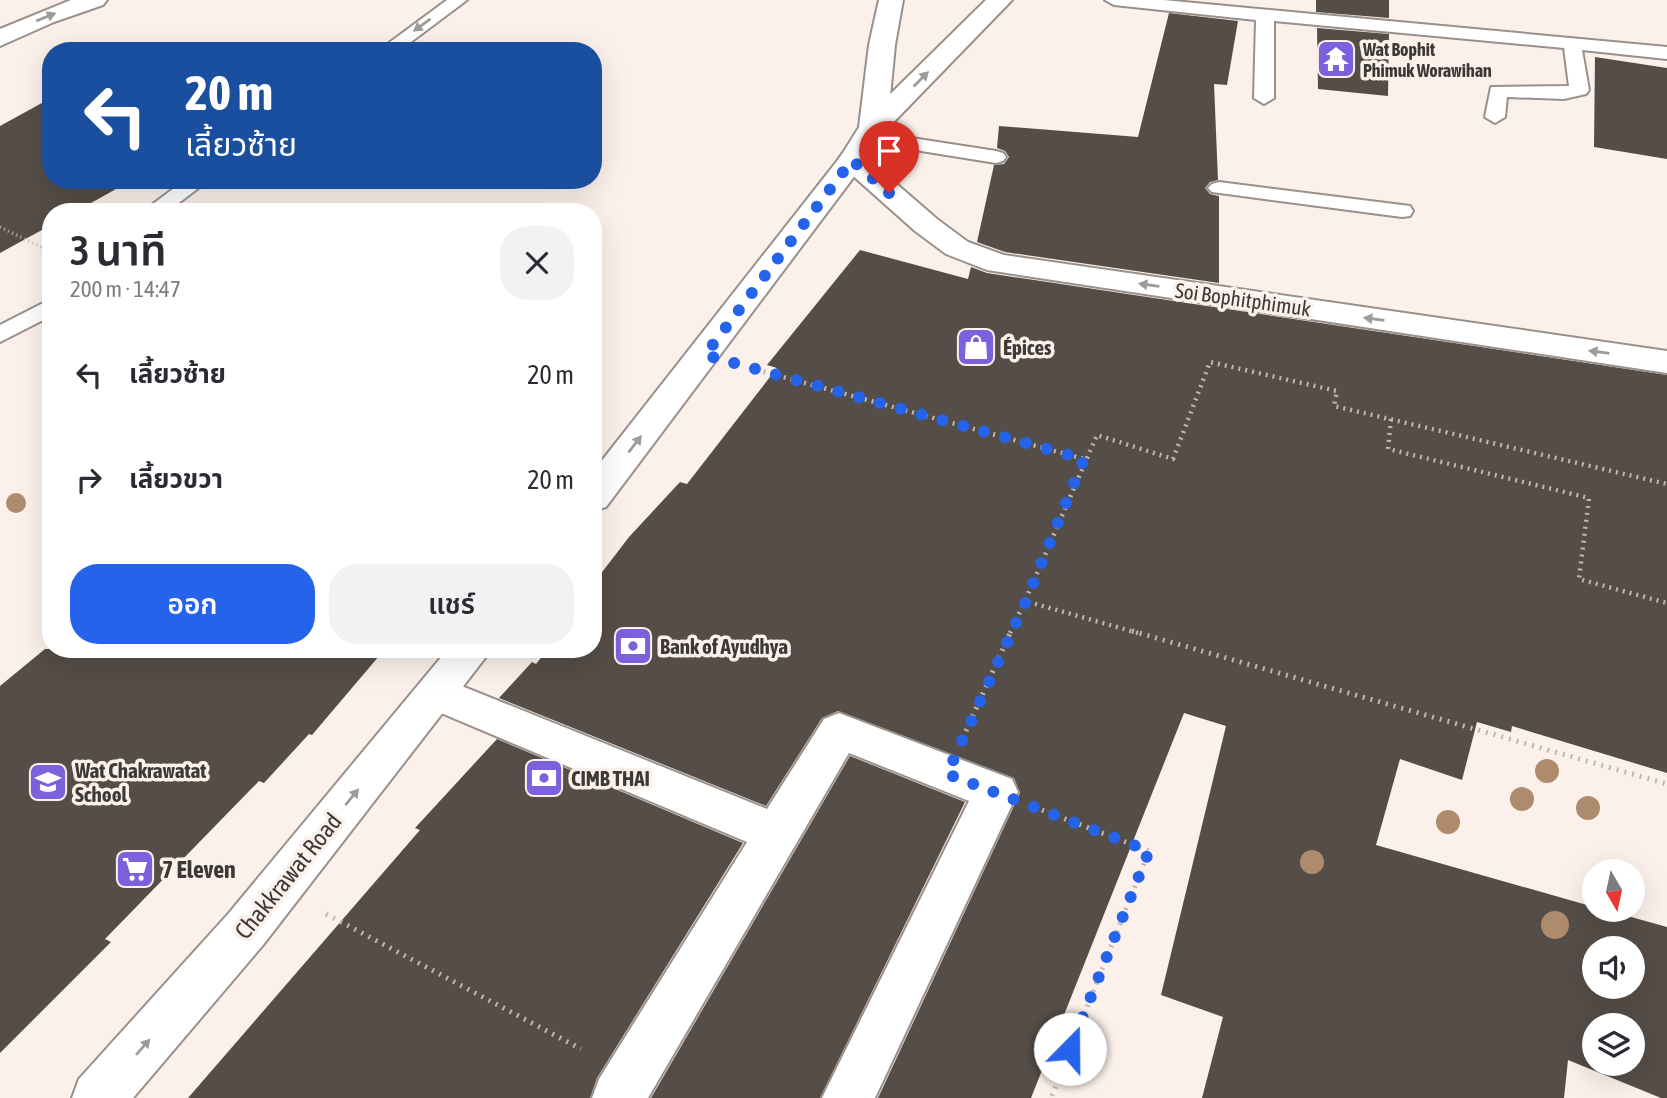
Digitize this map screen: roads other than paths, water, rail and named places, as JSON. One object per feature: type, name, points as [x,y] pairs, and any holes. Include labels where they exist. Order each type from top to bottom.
[{"type":"street","points":[[0,38],[45,17],[95,0]]},
{"type":"street","points":[[863,142],[891,0]]},
{"type":"street","points":[[602,479],[705,355],[863,142],[1000,0]]},
{"type":"street","name":"Soi Bophitphimuk","points":[[863,142],[926,225],[957,248],[998,263],[1667,362]]},
{"type":"street","name":"Chakkrawat Road","points":[[98,1098],[278,889],[465,658]]},
{"type":"street","points":[[437,693],[777,834]]},
{"type":"street","points":[[625,1087],[839,731],[996,792],[848,1098]]},
{"type":"lane","points":[[400,42],[458,0]]},
{"type":"lane","points":[[1114,0],[1265,16],[1572,42],[1667,54]]},
{"type":"lane","points":[[1264,98],[1265,16]]},
{"type":"lane","points":[[1495,117],[1498,91],[1564,93],[1579,90],[1572,42]]},
{"type":"lane","points":[[863,142],[996,156]]},
{"type":"lane","points":[[1219,188],[1402,211]]},
{"type":"lane","points":[[166,203],[186,189]]},
{"type":"lane","points":[[0,335],[42,311]]},
{"type":"place","name":"Wat Bophit Phimuk Worawihan","points":[[1336,59]]},
{"type":"place","name":"Épices","points":[[976,347]]},
{"type":"place","name":"Bank of Ayudhya","points":[[633,646]]},
{"type":"place","name":"CIMB THAI","points":[[544,778]]},
{"type":"place","name":"Wat Chakrawatat School","points":[[48,782]]},
{"type":"place","name":"7 Eleven","points":[[135,869]]}]
